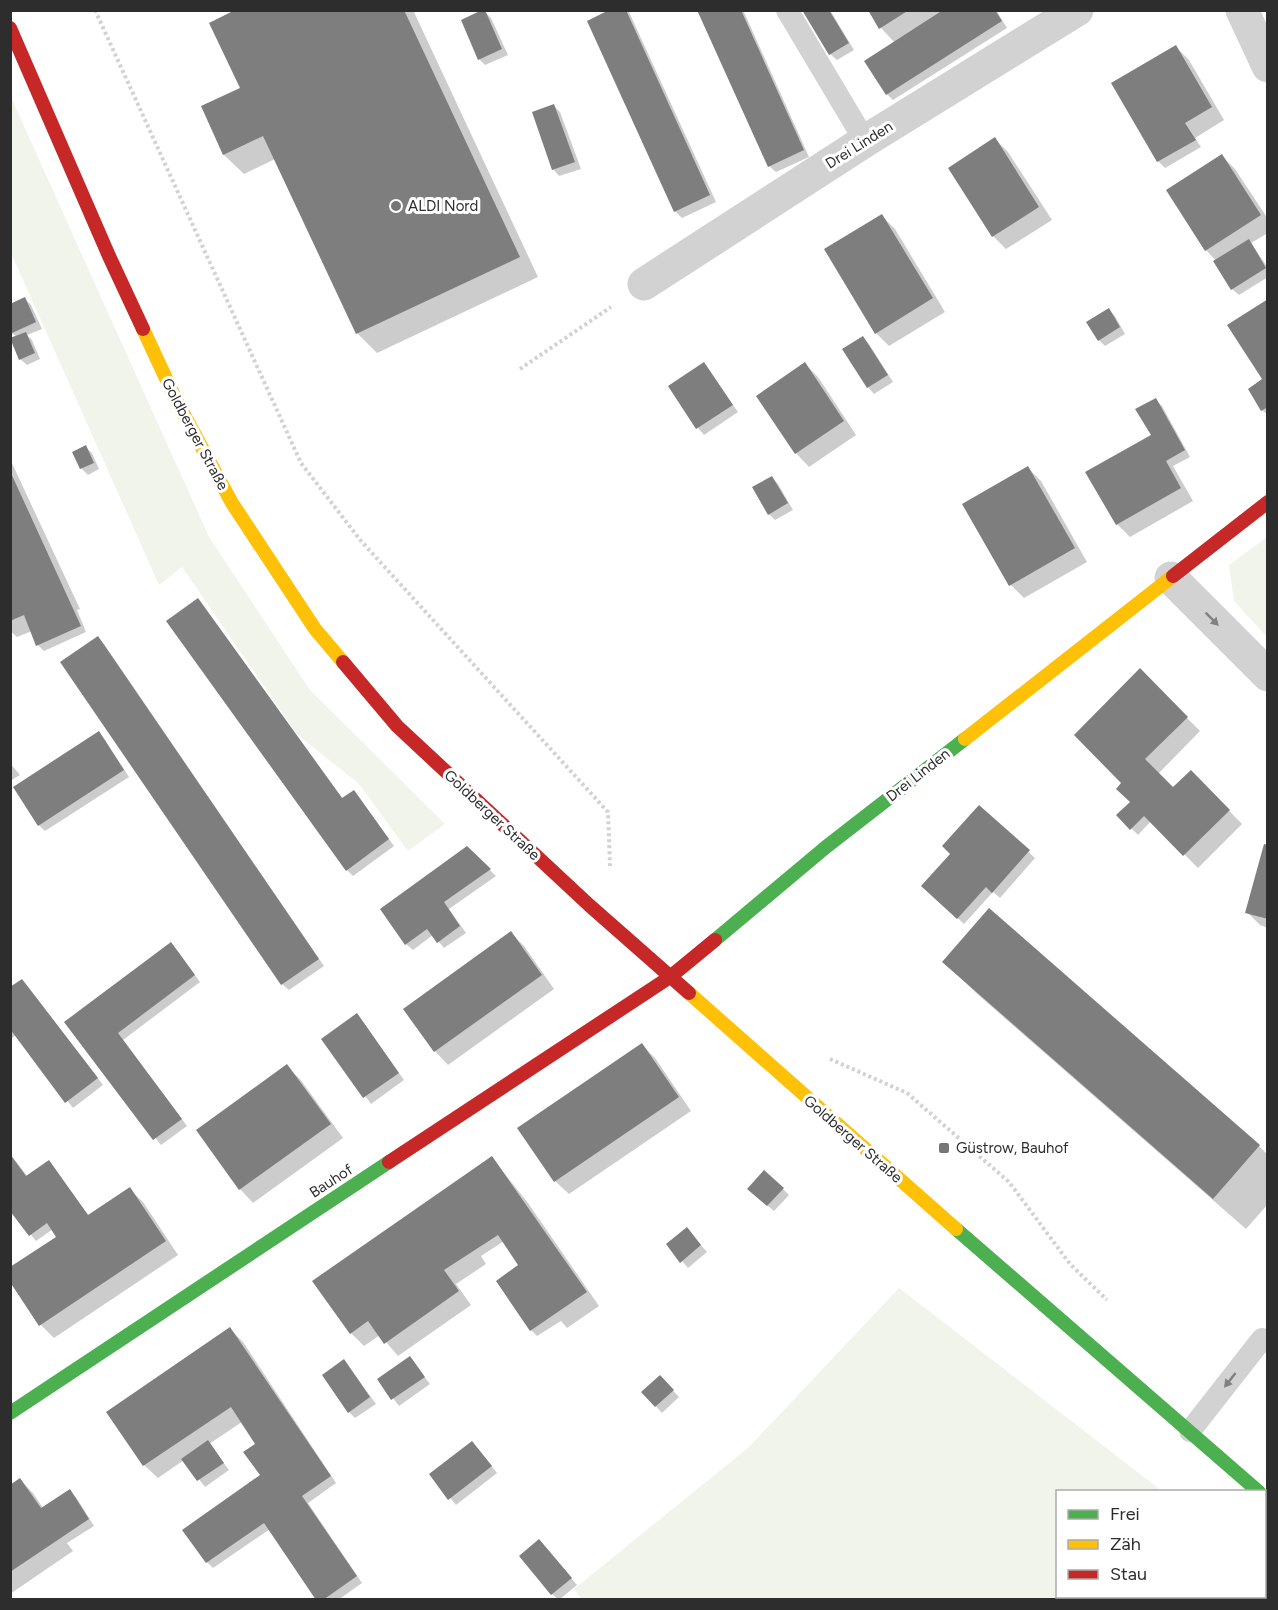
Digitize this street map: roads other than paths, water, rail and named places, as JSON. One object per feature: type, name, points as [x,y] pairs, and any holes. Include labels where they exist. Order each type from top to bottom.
[{"type":"main road","name":"Goldberger Straße","points":[[10,28],[109,256],[176,400],[232,503],[315,628],[398,726],[580,897],[670,977],[987,1257],[1258,1490]]},
{"type":"main road","name":"Drei Linden","points":[[670,977],[826,847],[1268,502]]},
{"type":"main road","name":"Bauhof","points":[[10,1413],[670,977]]},
{"type":"street","name":"Drei Linden","points":[[644,284],[865,141],[1077,10]]},
{"type":"street","points":[[1242,10],[1268,66]]},
{"type":"street","points":[[1171,578],[1268,675]]},
{"type":"lane","points":[[787,10],[865,141]]},
{"type":"lane","points":[[1190,1431],[1262,1339],[1268,1342]]},
{"type":"place","name":"ALDI Nord","points":[[396,206]]},
{"type":"place","name":"Güstrow, Bauhof","points":[[944,1148]]}]
